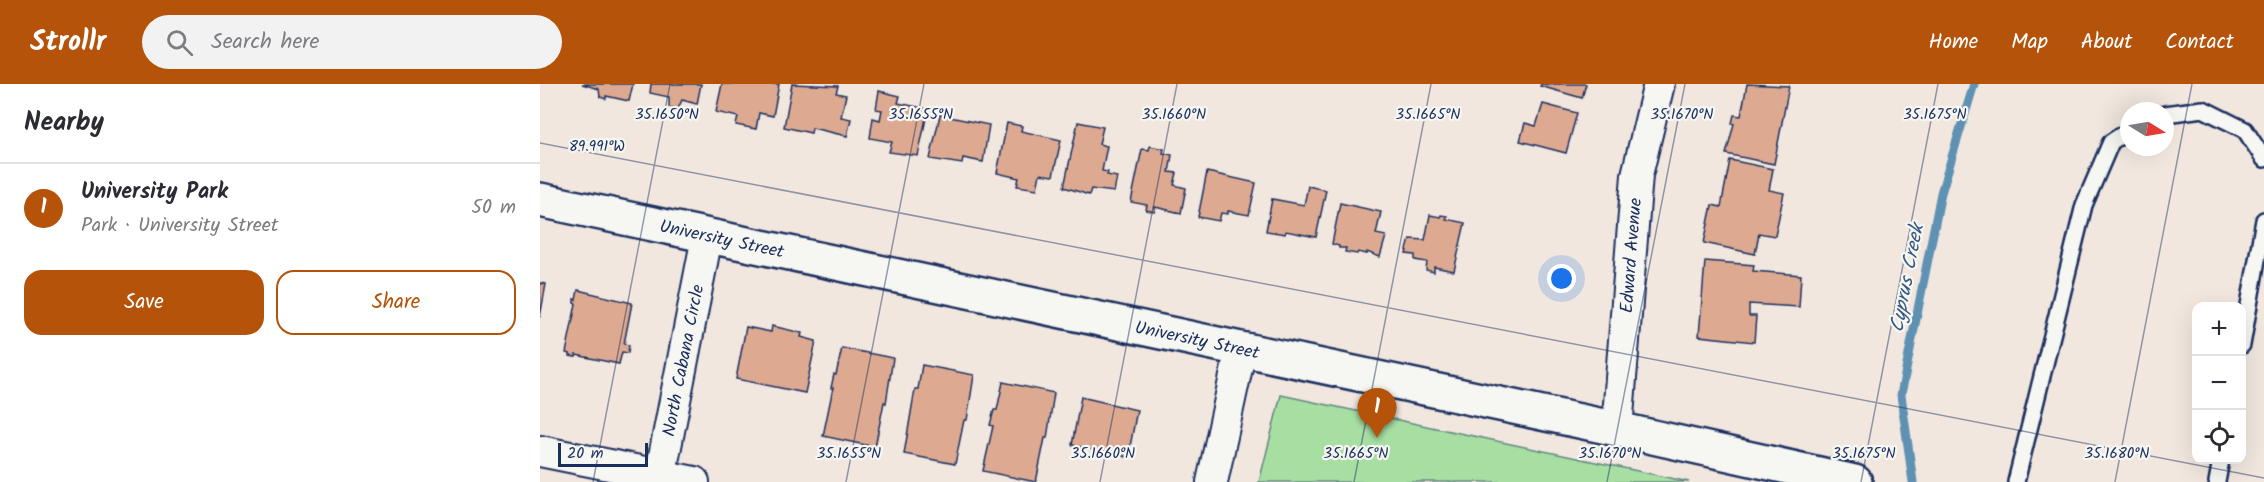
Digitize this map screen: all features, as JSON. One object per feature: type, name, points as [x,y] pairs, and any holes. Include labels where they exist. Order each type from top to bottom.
[{"type":"street","name":"Edward Avenue","points":[[1617,429],[1637,175],[1659,84]]},
{"type":"street","name":"University Street","points":[[540,200],[1617,429],[1851,481]]},
{"type":"street","name":"North Cabana Circle","points":[[660,478],[707,237]]},
{"type":"street","points":[[1212,482],[1241,350]]},
{"type":"street","points":[[540,451],[660,478],[694,482]]},
{"type":"lane","points":[[2174,113],[2203,110],[2245,130],[2264,159]]},
{"type":"lane","points":[[2016,482],[2084,205],[2111,142],[2120,136]]},
{"type":"lane","points":[[2246,318],[2264,220]]},
{"type":"lane","points":[[2217,482],[2220,464]]},
{"type":"green space","points":[[1281,395],[1689,482],[1259,482]]},
{"type":"building","points":[[582,84],[633,84],[629,101],[606,96],[606,99],[600,97],[599,89]]},
{"type":"building","points":[[651,84],[701,84],[697,104],[682,100],[678,109],[669,107],[669,97],[650,93]]},
{"type":"building","points":[[722,84],[779,84],[773,116],[759,113],[756,129],[736,125],[738,117],[716,112]]},
{"type":"building","points":[[792,84],[838,86],[836,93],[846,95],[841,117],[851,119],[847,136],[812,128],[811,133],[784,127]]},
{"type":"building","points":[[1541,84],[1586,84],[1582,98],[1540,86]]},
{"type":"building","points":[[1747,84],[1789,86],[1774,164],[1726,154],[1734,124],[1732,123],[1734,115],[1741,116]]},
{"type":"building","points":[[879,91],[900,96],[898,103],[928,109],[918,156],[889,152],[892,142],[870,138],[873,118],[880,120],[882,110],[876,109]]},
{"type":"building","points":[[1543,104],[1577,113],[1566,153],[1520,141],[1525,123],[1536,126]]},
{"type":"building","points":[[940,115],[989,125],[983,162],[963,158],[962,164],[930,159]]},
{"type":"building","points":[[1078,122],[1103,127],[1099,144],[1107,146],[1102,171],[1108,172],[1107,175],[1117,177],[1114,192],[1091,189],[1089,195],[1064,187]]},
{"type":"building","points":[[1007,123],[1022,126],[1021,131],[1061,140],[1053,176],[1040,174],[1037,189],[1017,186],[1019,178],[997,173]]},
{"type":"building","points":[[1150,146],[1164,149],[1163,153],[1172,155],[1169,172],[1177,173],[1174,185],[1186,188],[1181,213],[1155,207],[1155,212],[1146,210],[1147,205],[1131,202],[1142,149],[1149,150]]},
{"type":"building","points":[[1730,160],[1773,169],[1769,190],[1784,193],[1775,236],[1759,233],[1755,254],[1704,243],[1712,205],[1721,207]]},
{"type":"building","points":[[1207,172],[1256,183],[1249,215],[1228,211],[1228,214],[1221,213],[1219,221],[1198,217]]},
{"type":"building","points":[[1308,186],[1326,190],[1316,237],[1286,231],[1285,234],[1266,231],[1272,199],[1304,205]]},
{"type":"building","points":[[1340,203],[1381,212],[1376,234],[1386,236],[1380,257],[1367,252],[1367,254],[1358,252],[1357,254],[1345,252],[1346,248],[1339,248],[1332,244]]},
{"type":"building","points":[[1430,215],[1447,216],[1446,219],[1465,223],[1454,271],[1434,267],[1434,272],[1426,270],[1427,262],[1415,260],[1415,255],[1406,254],[1410,239],[1425,240]]},
{"type":"building","points":[[1705,261],[1754,265],[1753,271],[1801,275],[1799,307],[1749,304],[1749,316],[1756,316],[1754,342],[1699,336]]},
{"type":"building","points":[[540,283],[546,284],[540,317]]},
{"type":"building","points":[[578,290],[632,303],[624,344],[629,345],[628,353],[622,352],[619,364],[576,355],[576,357],[570,356],[566,353],[576,304],[574,299],[576,300]]},
{"type":"building","points":[[772,326],[802,333],[801,337],[816,341],[805,393],[736,379],[746,327],[771,332]]},
{"type":"building","points":[[842,348],[893,358],[886,403],[884,402],[875,447],[823,436],[834,374],[836,375]]},
{"type":"building","points":[[922,365],[974,375],[967,420],[964,420],[955,464],[904,454],[915,389],[918,389]]},
{"type":"building","points":[[1003,382],[1054,393],[1047,438],[1045,438],[1036,482],[983,471],[993,426],[990,425],[994,410],[997,410]]},
{"type":"building","points":[[1081,397],[1137,410],[1128,457],[1072,445]]},
{"type":"waterway","name":"Cyprus Creek","points":[[1913,482],[1901,395],[1941,193],[1974,84]]},
{"type":"place","name":"University Park","points":[[1377,438]]}]
